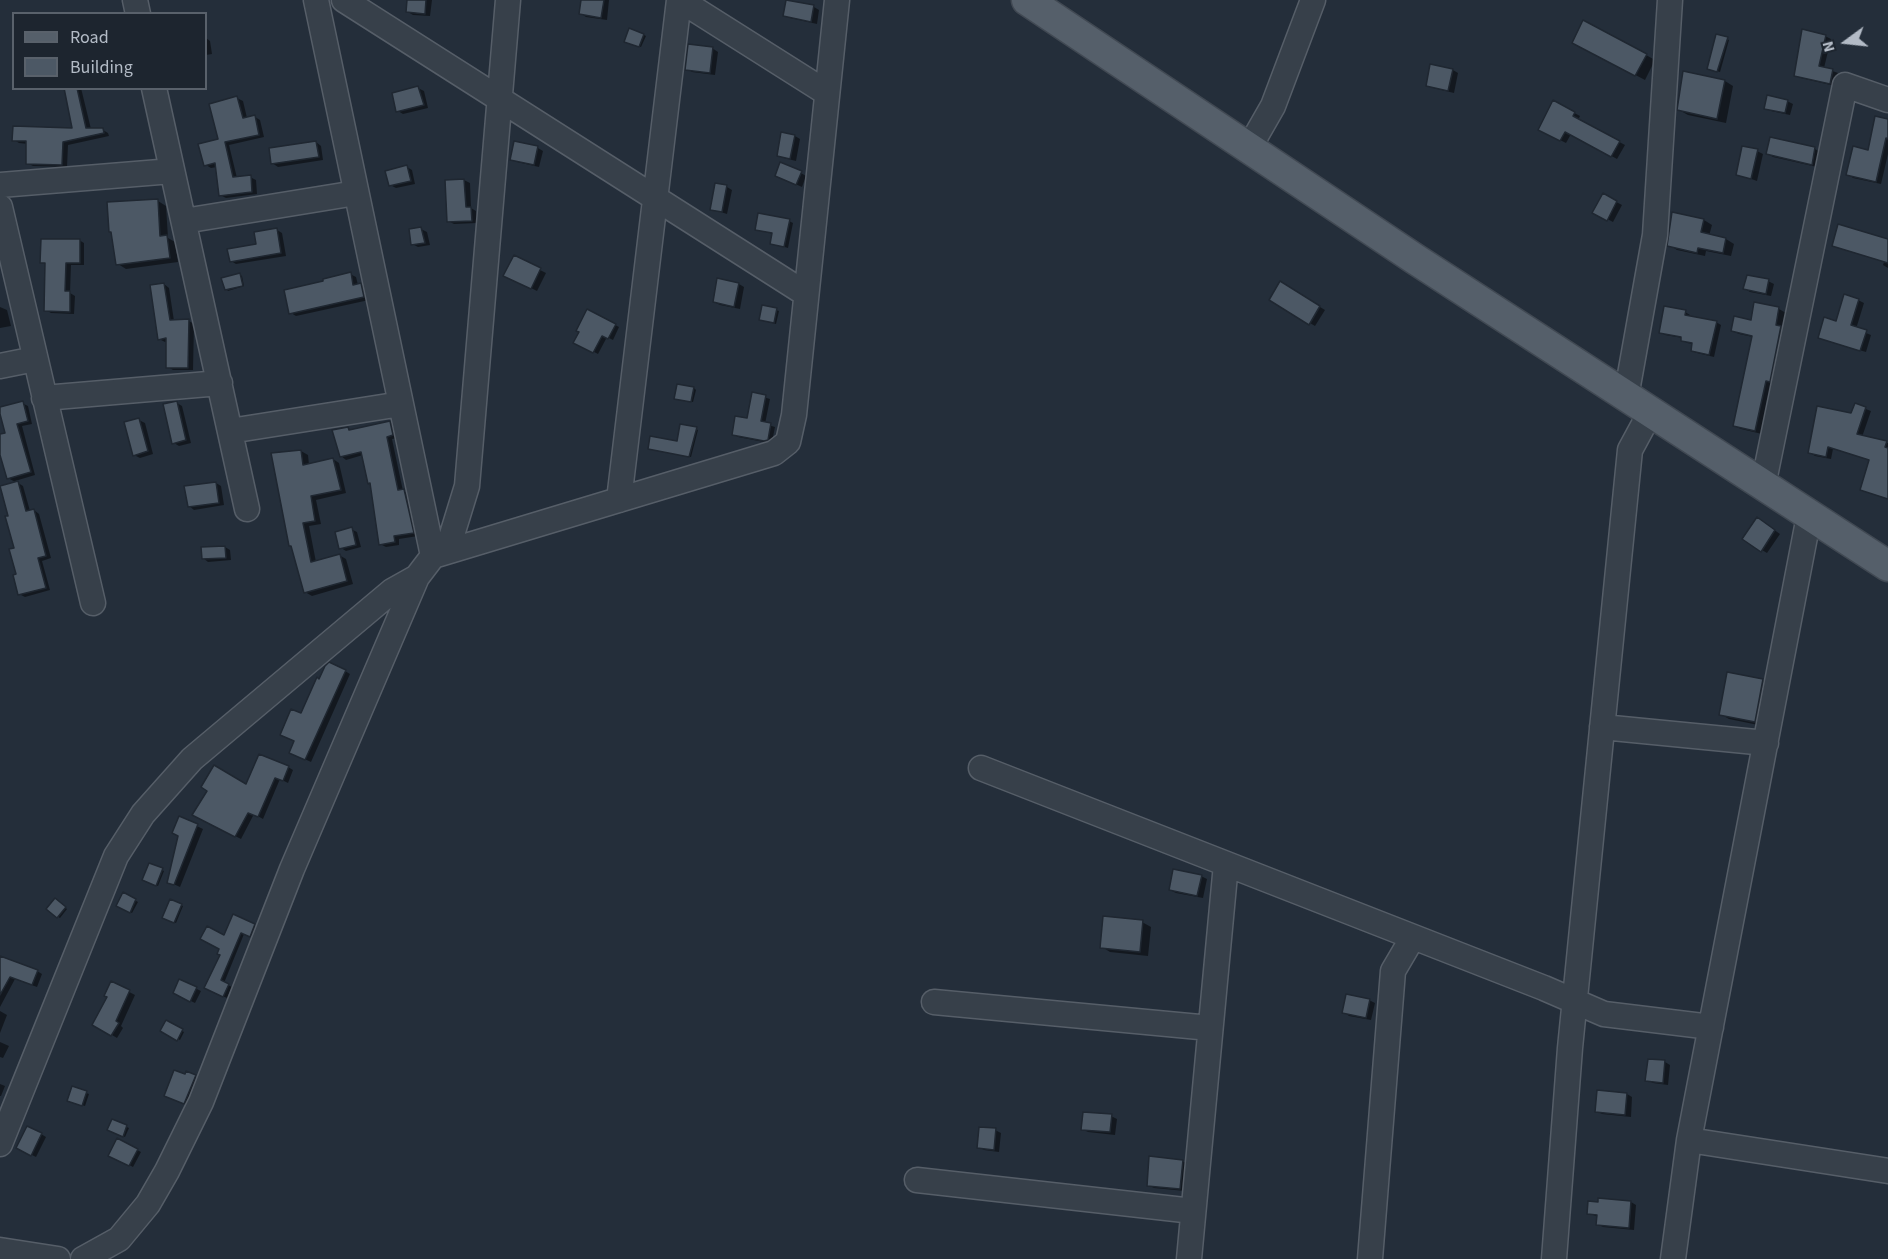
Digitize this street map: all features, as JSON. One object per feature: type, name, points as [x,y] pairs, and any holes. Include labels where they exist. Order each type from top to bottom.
[{"type":"main road","points":[[1027,0],[1638,405],[1888,566]]},
{"type":"street","points":[[316,0],[401,404],[440,554]]},
{"type":"street","points":[[344,0],[806,294]]},
{"type":"street","points":[[0,1144],[116,856],[143,813],[192,759],[392,591],[417,577],[440,554],[467,486],[508,0]]},
{"type":"street","points":[[619,500],[680,0],[827,93]]},
{"type":"street","points":[[440,554],[774,453],[788,442],[794,415],[837,0]]},
{"type":"street","points":[[1249,148],[1274,106],[1313,0]]},
{"type":"street","points":[[1554,1259],[1575,1002],[1602,727],[1630,450],[1638,405],[1655,236],[1670,0]]},
{"type":"street","points":[[1763,486],[1845,85],[1888,100]]},
{"type":"street","points":[[154,90],[248,509]]},
{"type":"street","points":[[0,185],[172,171]]},
{"type":"street","points":[[184,221],[356,193]]},
{"type":"street","points":[[0,207],[93,603]]},
{"type":"street","points":[[0,366],[35,359]]},
{"type":"street","points":[[44,398],[220,383]]},
{"type":"street","points":[[230,431],[401,404]]},
{"type":"street","points":[[1672,1259],[1689,1140],[1809,516]]},
{"type":"street","points":[[83,1259],[119,1239],[148,1204],[201,1102],[292,869],[417,577]]},
{"type":"street","points":[[1602,727],[1766,743]]},
{"type":"street","points":[[981,768],[1604,1014],[1711,1027]]},
{"type":"street","points":[[1189,1259],[1226,864]]},
{"type":"street","points":[[1370,1259],[1393,971],[1413,937]]},
{"type":"street","points":[[934,1002],[1210,1028]]},
{"type":"street","points":[[1689,1140],[1888,1171]]},
{"type":"street","points":[[917,1180],[1193,1211]]},
{"type":"street","points":[[0,1250],[58,1259]]},
{"type":"building","points":[[407,0],[426,0],[425,14],[406,12]]},
{"type":"building","points":[[581,0],[604,0],[601,18],[579,14]]},
{"type":"building","points":[[786,0],[814,5],[811,22],[783,16]]},
{"type":"building","points":[[1583,20],[1647,54],[1635,76],[1572,43]]},
{"type":"building","points":[[629,28],[644,34],[639,47],[624,42]]},
{"type":"building","points":[[1802,29],[1826,35],[1819,66],[1833,69],[1830,84],[1794,76]]},
{"type":"building","points":[[1716,34],[1728,37],[1717,72],[1707,69]]},
{"type":"building","points":[[688,44],[713,47],[710,73],[685,70]]},
{"type":"building","points":[[1430,64],[1453,69],[1448,91],[1426,86]]},
{"type":"building","points":[[1683,71],[1725,80],[1717,119],[1677,110]]},
{"type":"building","points":[[418,86],[424,105],[396,112],[392,93]]},
{"type":"building","points":[[64,90],[77,90],[86,128],[103,128],[104,133],[63,142],[62,165],[26,164],[26,141],[12,141],[13,126],[72,128]]},
{"type":"building","points":[[1767,95],[1788,100],[1785,113],[1764,109]]},
{"type":"building","points":[[237,96],[243,118],[255,115],[259,135],[225,142],[233,177],[251,175],[252,192],[219,196],[215,163],[204,166],[198,144],[218,139],[209,104]]},
{"type":"building","points":[[1553,100],[1575,112],[1573,116],[1620,141],[1611,157],[1565,132],[1560,141],[1538,130]]},
{"type":"building","points":[[1875,116],[1888,119],[1888,139],[1886,138],[1876,182],[1846,175],[1853,146],[1868,150]]},
{"type":"building","points":[[781,132],[795,135],[790,159],[777,156]]},
{"type":"building","points":[[1770,137],[1815,147],[1812,165],[1766,154]]},
{"type":"building","points":[[316,141],[319,157],[271,164],[269,148]]},
{"type":"building","points":[[514,141],[538,146],[534,165],[510,160]]},
{"type":"building","points":[[1742,146],[1758,149],[1751,179],[1736,175]]},
{"type":"building","points":[[780,162],[802,171],[796,185],[775,176]]},
{"type":"building","points":[[407,165],[411,181],[389,186],[385,171]]},
{"type":"building","points":[[464,179],[466,207],[471,207],[472,221],[447,222],[445,180]]},
{"type":"building","points":[[715,183],[727,185],[722,212],[710,210]]},
{"type":"building","points":[[1603,193],[1617,201],[1607,221],[1592,213]]},
{"type":"building","points":[[158,199],[160,236],[167,235],[170,258],[116,265],[111,232],[109,232],[107,202]]},
{"type":"building","points":[[1672,212],[1704,219],[1701,232],[1726,238],[1723,253],[1698,248],[1697,253],[1667,246]]},
{"type":"building","points":[[758,213],[790,219],[784,247],[770,244],[772,233],[755,230]]},
{"type":"building","points":[[1838,224],[1888,239],[1888,263],[1832,246]]},
{"type":"building","points":[[421,227],[425,243],[411,245],[409,229]]},
{"type":"building","points":[[277,228],[281,253],[230,262],[227,249],[256,244],[254,232]]},
{"type":"building","points":[[41,239],[80,239],[80,263],[66,263],[65,291],[70,291],[70,312],[44,311],[45,263],[40,263]]},
{"type":"building","points":[[514,255],[541,268],[531,289],[503,276]]},
{"type":"building","points":[[351,272],[353,285],[361,283],[364,297],[289,314],[284,290]]},
{"type":"building","points":[[240,273],[243,286],[225,290],[221,278]]},
{"type":"building","points":[[1747,275],[1769,279],[1766,294],[1743,289]]},
{"type":"building","points":[[717,278],[739,283],[734,307],[713,302]]},
{"type":"building","points":[[1280,281],[1320,306],[1309,325],[1269,300]]},
{"type":"building","points":[[164,283],[170,320],[189,319],[188,368],[166,368],[166,338],[158,340],[150,285]]},
{"type":"building","points":[[1844,294],[1859,299],[1851,325],[1867,330],[1860,351],[1818,338],[1824,317],[1836,321]]},
{"type":"building","points":[[1754,302],[1779,307],[1776,325],[1781,326],[1770,382],[1766,381],[1755,431],[1733,426],[1752,336],[1731,331],[1734,316],[1751,320]]},
{"type":"building","points":[[762,305],[777,308],[774,323],[759,320]]},
{"type":"building","points":[[1664,306],[1686,310],[1685,315],[1717,321],[1709,355],[1691,351],[1692,343],[1681,341],[1681,337],[1659,333]]},
{"type":"building","points":[[587,309],[616,324],[608,339],[602,336],[593,353],[573,343]]},
{"type":"building","points":[[677,384],[694,387],[691,402],[674,399]]},
{"type":"building","points":[[752,392],[766,395],[761,421],[771,423],[768,440],[732,435],[735,416],[747,418]]},
{"type":"building","points":[[23,401],[28,421],[17,424],[31,472],[7,479],[0,455],[0,434],[5,433],[0,407]]},
{"type":"building","points":[[177,401],[186,440],[172,444],[163,404]]},
{"type":"building","points":[[1855,403],[1866,407],[1857,434],[1887,441],[1885,447],[1888,448],[1888,499],[1860,490],[1869,460],[1828,447],[1826,457],[1808,453],[1817,406],[1851,413]]},
{"type":"building","points":[[139,418],[148,451],[133,456],[124,422]]},
{"type":"building","points":[[390,421],[393,435],[387,437],[398,490],[404,489],[414,533],[394,536],[395,542],[379,545],[370,483],[368,484],[361,452],[340,457],[332,430],[348,427],[349,430]]},
{"type":"building","points":[[680,424],[697,427],[689,457],[648,449],[650,436],[677,441]]},
{"type":"building","points":[[301,450],[303,465],[333,458],[341,490],[311,496],[315,521],[303,523],[311,562],[340,554],[347,581],[304,593],[291,546],[289,546],[271,453]]},
{"type":"building","points":[[18,481],[26,511],[34,509],[46,556],[38,558],[46,588],[18,595],[13,575],[16,574],[9,549],[14,548],[0,486]]},
{"type":"building","points":[[216,482],[219,503],[188,507],[184,486]]},
{"type":"building","points":[[1757,517],[1775,530],[1761,552],[1742,539]]},
{"type":"building","points":[[352,527],[356,545],[339,549],[335,532]]},
{"type":"building","points":[[225,546],[226,558],[202,559],[201,547]]},
{"type":"building","points":[[329,662],[346,670],[305,760],[289,753],[294,741],[280,735],[291,709],[301,713],[317,677],[319,679]]},
{"type":"building","points":[[1727,672],[1763,679],[1755,722],[1719,715]]},
{"type":"building","points":[[259,754],[289,766],[283,781],[275,778],[258,817],[248,813],[235,837],[192,815],[207,791],[201,787],[214,765],[246,784]]},
{"type":"building","points":[[179,816],[198,824],[174,885],[167,883],[178,836],[172,833]]},
{"type":"building","points":[[149,863],[163,868],[156,886],[142,880]]},
{"type":"building","points":[[1173,869],[1202,875],[1197,896],[1169,890]]},
{"type":"building","points":[[123,892],[136,899],[130,913],[116,906]]},
{"type":"building","points":[[55,898],[66,907],[57,918],[46,909]]},
{"type":"building","points":[[170,899],[182,904],[174,923],[162,918]]},
{"type":"building","points":[[233,914],[255,924],[250,937],[241,933],[221,980],[229,984],[223,997],[204,988],[220,955],[217,954],[219,949],[200,939],[207,926],[224,935]]},
{"type":"building","points":[[1103,916],[1143,920],[1140,952],[1100,948]]},
{"type":"building","points":[[0,956],[38,970],[32,985],[10,977],[0,995]]},
{"type":"building","points":[[179,979],[197,987],[190,1002],[173,993]]},
{"type":"building","points":[[111,981],[130,990],[116,1021],[119,1023],[111,1036],[92,1025],[107,997],[104,996]]},
{"type":"building","points":[[1346,994],[1370,999],[1366,1018],[1342,1013]]},
{"type":"building","points":[[166,1020],[183,1029],[177,1041],[160,1031]]},
{"type":"building","points":[[1648,1059],[1665,1060],[1663,1083],[1645,1081]]},
{"type":"building","points":[[174,1070],[196,1075],[184,1104],[164,1096]]},
{"type":"building","points":[[72,1086],[87,1091],[82,1106],[67,1101]]},
{"type":"building","points":[[1597,1090],[1627,1093],[1625,1115],[1595,1112]]},
{"type":"building","points":[[1083,1112],[1112,1114],[1110,1132],[1081,1130]]},
{"type":"building","points":[[112,1119],[127,1125],[123,1137],[107,1130]]},
{"type":"building","points":[[27,1126],[42,1133],[31,1156],[16,1148]]},
{"type":"building","points":[[979,1127],[996,1128],[994,1150],[977,1148]]},
{"type":"building","points":[[117,1138],[138,1149],[129,1166],[108,1156]]},
{"type":"building","points":[[1149,1156],[1183,1160],[1180,1189],[1147,1186]]},
{"type":"building","points":[[1598,1198],[1631,1201],[1629,1228],[1596,1225],[1597,1215],[1587,1214],[1588,1201],[1598,1202]]}]
